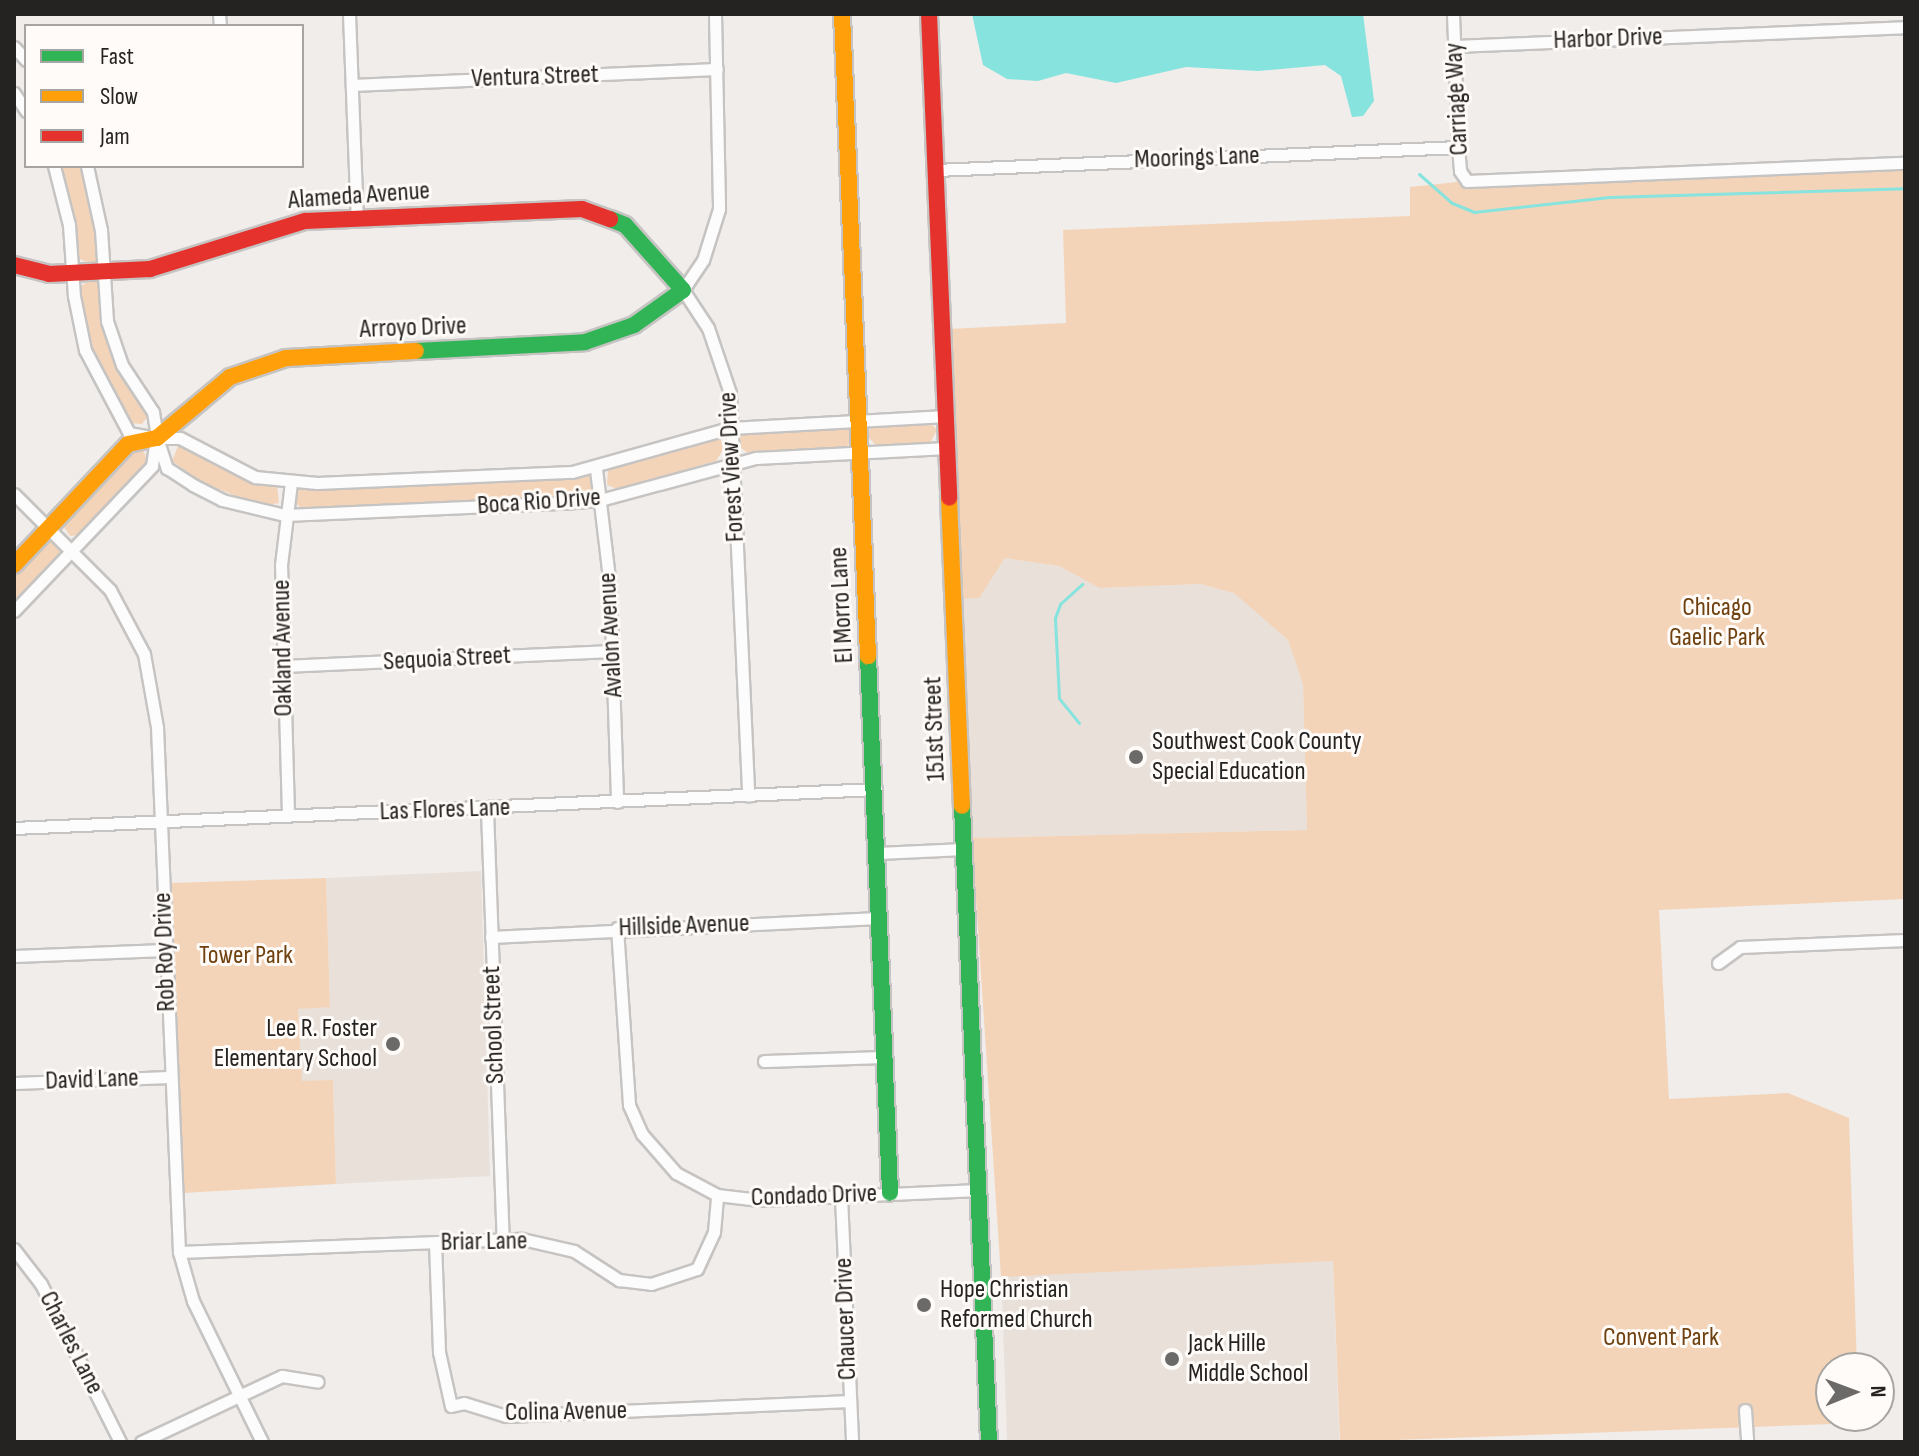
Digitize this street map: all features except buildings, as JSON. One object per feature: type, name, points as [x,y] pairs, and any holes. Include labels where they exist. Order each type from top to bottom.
[{"type":"street","points":[[349,14],[357,218]]},
{"type":"street","points":[[683,290],[703,260],[719,209],[715,14]]},
{"type":"street","name":"El Morro Lane","points":[[842,14],[858,452],[876,789],[878,918],[890,1193]]},
{"type":"street","name":"151st Street","points":[[929,14],[989,1442]]},
{"type":"street","name":"Carriage Way","points":[[1453,14],[1460,171],[1467,181],[1905,163]]},
{"type":"street","name":"Harbor Drive","points":[[1454,46],[1905,27]]},
{"type":"street","name":"Ventura Street","points":[[352,85],[717,69]]},
{"type":"street","name":"Moorings Lane","points":[[936,170],[1458,147]]},
{"type":"street","name":"Boca Rio Drive","points":[[55,168],[69,225],[72,274],[85,350],[111,406],[129,433],[180,438],[255,477],[291,482],[596,469],[730,428],[946,416]]},
{"type":"street","name":"Boca Rio Drive","points":[[87,168],[105,272],[107,321],[122,365],[153,412],[157,438],[167,468],[222,500],[285,515],[600,500],[732,462],[947,448]]},
{"type":"street","name":"Alameda Avenue","points":[[14,265],[35,272],[105,272],[176,263],[277,226],[357,218],[590,209],[625,225],[683,290]]},
{"type":"street","name":"Forest View Drive","points":[[683,290],[699,310],[723,364],[732,462],[748,796]]},
{"type":"street","name":"Arroyo Drive","points":[[14,565],[128,444],[157,438],[230,377],[286,358],[585,342],[634,325],[683,290]]},
{"type":"street","points":[[14,611],[152,466],[157,438]]},
{"type":"street","name":"Avalon Avenue","points":[[596,469],[612,651],[617,802]]},
{"type":"street","name":"Oakland Avenue","points":[[288,814],[283,666],[285,515],[291,482]]},
{"type":"street","name":"Rob Roy Drive","points":[[14,494],[110,590],[144,654],[155,705],[179,1252],[193,1301],[262,1442]]},
{"type":"street","name":"Sequoia Street","points":[[283,666],[612,651]]},
{"type":"street","name":"Las Flores Lane","points":[[14,828],[288,814],[487,810],[876,789]]},
{"type":"street","name":"School Street","points":[[487,810],[503,1240]]},
{"type":"street","points":[[878,853],[964,849]]},
{"type":"street","name":"Hillside Avenue","points":[[491,937],[617,928],[878,918]]},
{"type":"street","name":"Condado Drive","points":[[617,928],[629,1105],[658,1156],[676,1173],[717,1195],[760,1200],[978,1190]]},
{"type":"street","points":[[1718,963],[1740,947],[1905,940]]},
{"type":"street","points":[[14,956],[165,950]]},
{"type":"street","points":[[764,1061],[884,1057]]},
{"type":"street","name":"David Lane","points":[[14,1083],[170,1077]]},
{"type":"street","name":"Briar Lane","points":[[179,1252],[503,1240],[557,1245],[619,1280],[651,1284],[697,1269],[714,1232],[717,1195]]},
{"type":"street","name":"Chaucer Drive","points":[[841,1197],[852,1442]]},
{"type":"street","name":"Colina Avenue","points":[[435,1242],[439,1352],[451,1406],[464,1403],[506,1416],[850,1401]]},
{"type":"street","name":"Charles Lane","points":[[14,1249],[37,1276],[120,1442]]},
{"type":"street","points":[[141,1442],[282,1376],[318,1382]]},
{"type":"street","points":[[1745,1410],[1747,1442]]},
{"type":"shaded area","name":"Southwest Cook County Special Education","points":[[1005,558],[1059,566],[1101,588],[1200,584],[1234,593],[1262,615],[1288,640],[1303,683],[1307,830],[972,838],[958,599],[979,597]]},
{"type":"shaded area","name":"Lee R. Foster Elementary School","points":[[481,871],[490,1176],[336,1184],[333,1080],[301,1082],[298,1008],[330,1006],[326,878]]},
{"type":"shaded area","name":"Jack Hille Middle School","points":[[1333,1261],[1339,1442],[1007,1442],[1001,1273]]},
{"type":"green space","points":[[1905,163],[1905,899],[1659,910],[1669,1099],[1788,1093],[1849,1118],[1856,1352],[1815,1352],[1815,1425],[1340,1442],[1333,1261],[1001,1277],[972,838],[1307,830],[1303,684],[1288,640],[1234,593],[1200,584],[1100,588],[1059,566],[1005,558],[979,598],[958,599],[949,329],[1066,323],[1063,230],[1410,216],[1410,187],[1467,181]]},
{"type":"green space","points":[[61,168],[83,168],[95,209],[98,263],[94,266],[78,258]]},
{"type":"green space","points":[[92,279],[99,282],[107,327],[149,415],[142,424],[130,423],[93,357],[78,288]]},
{"type":"green space","points":[[929,421],[937,430],[930,443],[877,446],[867,436],[872,425]]},
{"type":"green space","points":[[850,426],[853,442],[843,448],[748,453],[737,445],[742,432]]},
{"type":"green space","points":[[719,437],[725,447],[716,461],[617,489],[607,485],[608,469]]},
{"type":"green space","points":[[178,446],[188,446],[237,474],[277,485],[279,503],[262,506],[201,482],[172,461]]},
{"type":"green space","points":[[130,449],[143,449],[148,464],[80,535],[70,536],[62,524]]},
{"type":"green space","points":[[583,473],[591,477],[591,492],[569,498],[302,509],[294,501],[297,490],[305,487]]},
{"type":"green space","points":[[51,538],[62,548],[60,557],[14,605],[14,572]]},
{"type":"green space","name":"Tower Park","points":[[326,878],[330,1007],[298,1009],[302,1081],[333,1080],[336,1184],[183,1193],[169,883]]},
{"type":"water","points":[[972,14],[1363,14],[1374,101],[1363,116],[1352,117],[1341,76],[1325,65],[1258,71],[1186,67],[1116,83],[1066,73],[1038,81],[1007,79],[983,65]]},
{"type":"waterway","points":[[1419,174],[1452,203],[1474,212],[1609,197],[1905,188]]},
{"type":"waterway","points":[[1079,723],[1059,698],[1055,618],[1060,604],[1082,584]]},
{"type":"traffic: fast","points":[[416,351],[585,342],[634,325],[683,290],[625,225],[610,219]]},
{"type":"traffic: fast","points":[[868,656],[890,1193]]},
{"type":"traffic: fast","points":[[962,806],[989,1442]]},
{"type":"traffic: slow","points":[[842,14],[868,656]]},
{"type":"traffic: slow","points":[[14,565],[128,444],[157,438],[230,377],[286,358],[416,351]]},
{"type":"traffic: slow","points":[[949,498],[962,806]]},
{"type":"traffic: jam","points":[[929,14],[949,498]]},
{"type":"traffic: jam","points":[[14,265],[49,274],[150,269],[305,221],[582,209],[610,219]]},
{"type":"place","name":"Southwest Cook County Special Education","points":[[1136,757]]},
{"type":"place","name":"Lee R. Foster Elementary School","points":[[393,1044]]},
{"type":"place","name":"Hope Christian Reformed Church","points":[[924,1305]]},
{"type":"place","name":"Jack Hille Middle School","points":[[1172,1359]]},
{"type":"park label","name":"Chicago Gaelic Park","points":[[1717,623]]},
{"type":"park label","name":"Convent Park","points":[[1661,1338]]}]
